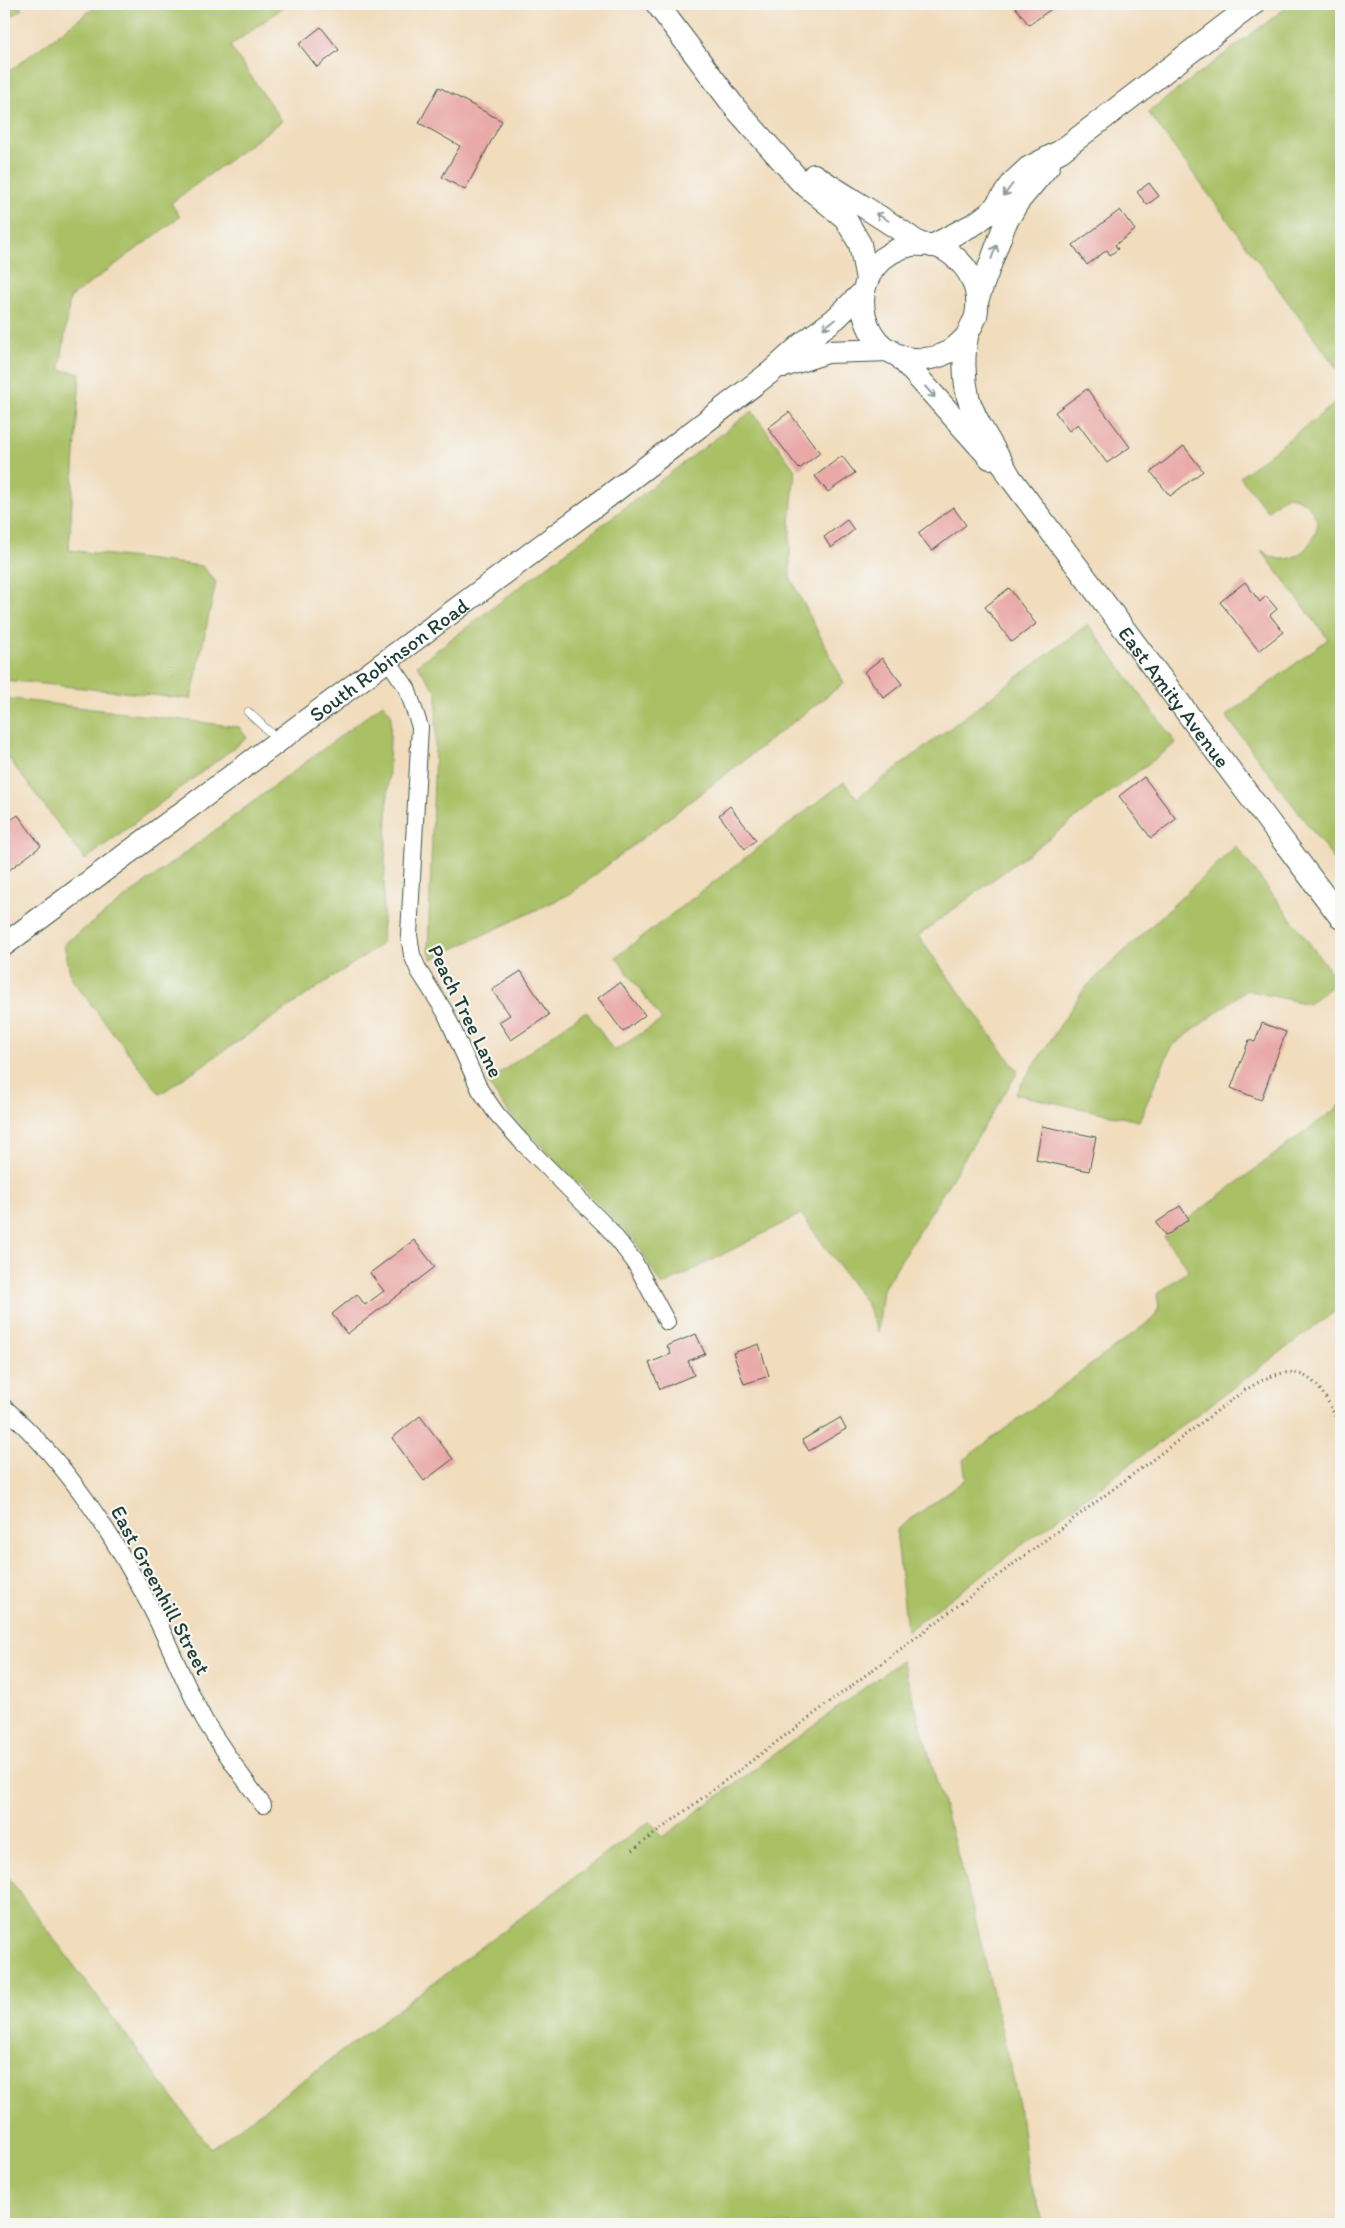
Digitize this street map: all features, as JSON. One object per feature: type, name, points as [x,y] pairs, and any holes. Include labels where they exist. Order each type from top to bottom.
[{"type":"street","points":[[657,4],[736,109],[800,181],[844,218],[860,244],[865,285],[864,315],[871,332],[883,346],[894,353],[916,360],[934,358],[953,350],[967,336],[976,318],[978,298],[1005,224],[1018,202],[1061,151]]},
{"type":"street","points":[[927,245],[976,223],[992,211],[1014,181],[1028,168],[1061,151],[1252,4]]},
{"type":"street","points":[[773,149],[841,194],[927,245]]},
{"type":"street","points":[[865,285],[876,263],[891,252],[908,245],[927,245],[946,250],[962,262],[973,279],[978,298]]},
{"type":"street","name":"South Robinson Road","points":[[4,945],[599,503],[772,371],[803,343],[835,319],[865,285]]},
{"type":"street","name":"East Amity Avenue","points":[[967,336],[965,373],[968,396],[976,417],[1010,477],[1341,918]]},
{"type":"street","name":"South Robinson Road","points":[[772,371],[826,352],[894,353]]},
{"type":"street","name":"East Amity Avenue","points":[[894,353],[981,449],[1010,477]]},
{"type":"street","name":"Peach Tree Lane","points":[[388,660],[408,688],[420,727],[409,935],[412,955],[419,971],[445,1012],[472,1073],[486,1098],[521,1141],[609,1229],[634,1262],[667,1322]]},
{"type":"street","name":"East Greenhill Street","points":[[4,1407],[32,1432],[76,1484],[114,1539],[151,1608],[204,1718],[224,1752],[264,1805]]},
{"type":"lane","points":[[248,712],[279,740]]},
{"type":"path","points":[[634,1850],[697,1800],[864,1675],[891,1658],[1245,1390],[1271,1376],[1289,1373],[1306,1375],[1317,1384],[1329,1402],[1341,1430]]},
{"type":"green space","points":[[4,4],[18,4],[22,9],[4,22]]},
{"type":"green space","points":[[99,4],[288,4],[230,46],[282,121],[171,203],[180,217],[70,298],[60,370],[80,373],[69,550],[202,566],[216,582],[191,699],[4,680],[4,75]]},
{"type":"green space","points":[[1291,4],[1341,4],[1341,374],[1148,112]]},
{"type":"green space","points":[[1341,399],[1341,869],[1226,716],[1328,639],[1261,550],[1275,558],[1284,559],[1298,555],[1313,537],[1318,522],[1315,516],[1302,501],[1286,496],[1267,511],[1240,477]]},
{"type":"green space","points":[[752,411],[795,470],[790,524],[790,577],[844,683],[570,894],[432,959],[428,949],[437,693],[417,665]]},
{"type":"green space","points":[[1088,624],[1176,743],[918,936],[1018,1072],[883,1289],[878,1332],[866,1303],[801,1214],[662,1286],[635,1241],[509,1113],[487,1082],[586,1011],[614,1051],[662,1020],[616,957],[844,782],[857,798]]},
{"type":"green space","points":[[4,698],[239,727],[247,738],[85,860],[7,756],[4,758]]},
{"type":"green space","points":[[383,704],[391,714],[382,944],[160,1094],[71,978],[64,944]]},
{"type":"green space","points":[[1236,846],[1338,981],[1308,1004],[1246,990],[1171,1047],[1139,1121],[1015,1094],[1084,989]]},
{"type":"green space","points":[[1341,1105],[1341,1307],[907,1631],[896,1530],[966,1479],[963,1460],[1154,1318],[1159,1307],[1157,1294],[1189,1270],[1164,1237]]},
{"type":"green space","points":[[902,1660],[973,1909],[1019,2104],[1027,2171],[1044,2224],[4,2224],[4,1872],[211,2149],[650,1821],[663,1837]]},
{"type":"building","points":[[1013,4],[1058,4],[1029,25]]},
{"type":"building","points":[[321,27],[339,50],[317,67],[299,44]]},
{"type":"building","points":[[439,87],[502,121],[465,190],[442,177],[460,146],[419,123]]},
{"type":"building","points":[[1149,183],[1159,196],[1147,205],[1137,192]]},
{"type":"building","points":[[1120,210],[1135,230],[1115,245],[1118,249],[1110,255],[1107,250],[1087,265],[1073,245]]},
{"type":"building","points":[[1087,389],[1130,447],[1107,463],[1078,424],[1069,431],[1055,412]]},
{"type":"building","points":[[789,412],[820,453],[799,469],[768,428]]},
{"type":"building","points":[[1184,446],[1203,471],[1170,496],[1151,472]]},
{"type":"building","points":[[842,456],[855,473],[828,492],[815,476]]},
{"type":"building","points":[[953,507],[966,525],[932,551],[918,533]]},
{"type":"building","points":[[847,520],[854,530],[831,548],[824,537]]},
{"type":"building","points":[[1245,582],[1260,602],[1266,596],[1277,609],[1270,615],[1283,632],[1259,651],[1220,602]]},
{"type":"building","points":[[1009,588],[1036,624],[1012,642],[985,607]]},
{"type":"building","points":[[882,658],[902,684],[884,698],[864,672]]},
{"type":"building","points":[[1144,777],[1176,819],[1151,838],[1119,796]]},
{"type":"building","points":[[730,806],[756,840],[745,849],[719,815]]},
{"type":"building","points":[[18,815],[41,846],[4,874],[4,825]]},
{"type":"building","points":[[521,971],[549,1015],[511,1040],[499,1022],[510,1015],[492,990]]},
{"type":"building","points":[[620,982],[645,1015],[623,1032],[598,998]]},
{"type":"building","points":[[1262,1023],[1286,1032],[1261,1100],[1231,1088],[1249,1040],[1255,1042]]},
{"type":"building","points":[[1042,1126],[1096,1137],[1089,1171],[1036,1160]]},
{"type":"building","points":[[1180,1206],[1189,1219],[1166,1236],[1156,1223]]},
{"type":"building","points":[[414,1240],[435,1267],[347,1334],[332,1314],[357,1294],[365,1305],[384,1291],[370,1273]]},
{"type":"building","points":[[696,1334],[705,1354],[688,1361],[694,1375],[660,1389],[649,1363],[671,1354],[667,1346]]},
{"type":"building","points":[[759,1344],[769,1376],[744,1384],[733,1353]]},
{"type":"building","points":[[420,1416],[453,1459],[424,1481],[392,1438]]},
{"type":"building","points":[[840,1418],[846,1429],[809,1451],[802,1440]]}]
